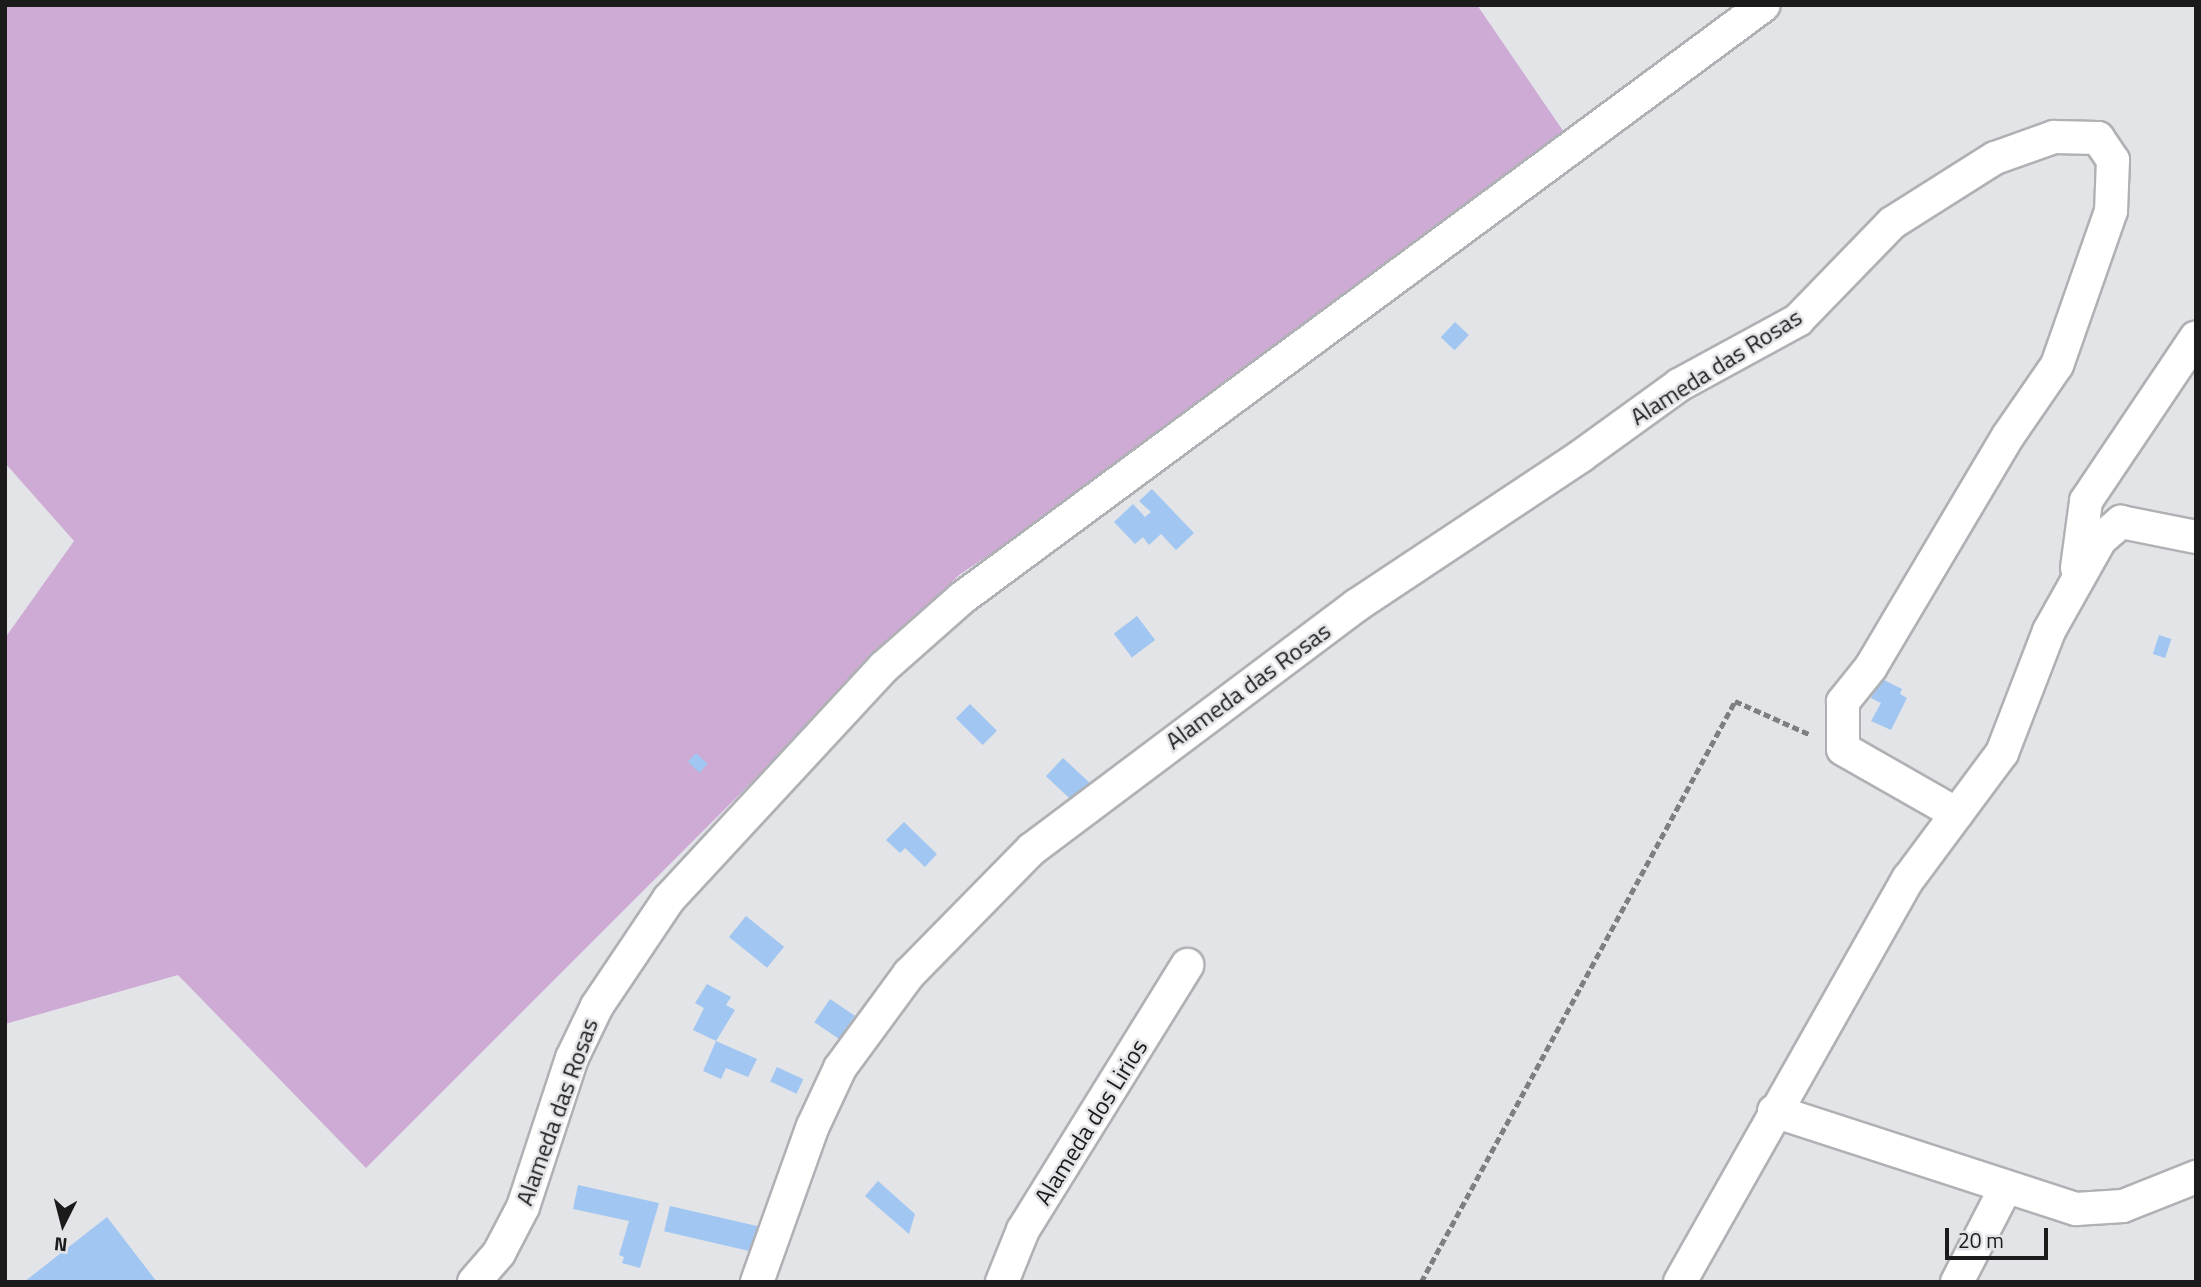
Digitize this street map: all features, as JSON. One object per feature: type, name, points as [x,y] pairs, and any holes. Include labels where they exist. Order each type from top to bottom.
[{"type":"street","name":"Alameda das Rosas","points":[[474,1282],[499,1253],[523,1207],[572,1058],[597,1006],[662,909],[884,667],[962,598],[1764,5]]},
{"type":"street","name":"Alameda das Rosas","points":[[757,1282],[813,1126],[840,1068],[909,974],[1032,849],[1357,605],[1581,456],[1679,385],[1798,320],[1892,223],[1995,158],[2054,137],[2098,138],[2113,160],[2111,211],[2057,365],[2008,436],[1871,667],[1843,702],[1843,748]]},
{"type":"street","points":[[2076,579],[2086,500],[2196,337]]},
{"type":"street","points":[[1680,1282],[1774,1111],[1909,878],[2003,752],[2049,631],[2076,579],[2108,531],[2121,522],[2130,522],[2196,537]]},
{"type":"street","points":[[1843,748],[1957,814]]},
{"type":"street","name":"Alameda dos Lirios","points":[[1002,1282],[1023,1230],[1187,965]]},
{"type":"street","points":[[1774,1111],[2076,1209],[2099,1211],[2196,1177]]},
{"type":"street","points":[[1957,1282],[2007,1187]]},
{"type":"path","points":[[1421,1282],[1735,701],[1843,748]]},
{"type":"shaded area","points":[[5,5],[1477,5],[1581,157],[959,575],[366,1168],[178,975],[5,1024],[5,638],[74,541],[5,463]]},
{"type":"building","points":[[1455,322],[1469,335],[1455,350],[1441,337]]},
{"type":"building","points":[[1152,489],[1194,533],[1176,550],[1161,534],[1149,545],[1143,537],[1135,544],[1114,522],[1133,504],[1145,517],[1151,512],[1139,501]]},
{"type":"building","points":[[1137,616],[1155,640],[1132,657],[1114,633]]},
{"type":"building","points":[[2159,635],[2171,639],[2165,658],[2153,654]]},
{"type":"building","points":[[1880,678],[1902,689],[1900,694],[1907,698],[1891,730],[1871,721],[1881,703],[1871,698]]},
{"type":"building","points":[[970,704],[997,731],[983,745],[956,718]]},
{"type":"building","points":[[696,753],[708,764],[700,773],[688,762]]},
{"type":"building","points":[[1063,758],[1092,785],[1075,804],[1046,776]]},
{"type":"building","points":[[904,822],[937,854],[925,867],[905,848],[900,853],[886,840]]},
{"type":"building","points":[[746,916],[784,947],[767,968],[729,937]]},
{"type":"building","points":[[707,984],[731,997],[726,1005],[735,1010],[716,1041],[693,1030],[704,1008],[695,1003]]},
{"type":"building","points":[[830,999],[855,1016],[839,1039],[814,1022]]},
{"type":"building","points":[[716,1041],[757,1059],[748,1077],[726,1068],[721,1079],[703,1071]]},
{"type":"building","points":[[777,1067],[803,1079],[797,1094],[770,1082]]},
{"type":"building","points":[[878,1181],[915,1214],[909,1234],[865,1196]]},
{"type":"building","points":[[578,1185],[659,1203],[640,1268],[622,1263],[624,1257],[619,1255],[629,1221],[573,1209]]},
{"type":"building","points":[[670,1206],[764,1228],[758,1253],[664,1231]]},
{"type":"building","points":[[107,1217],[157,1282],[24,1282]]}]
